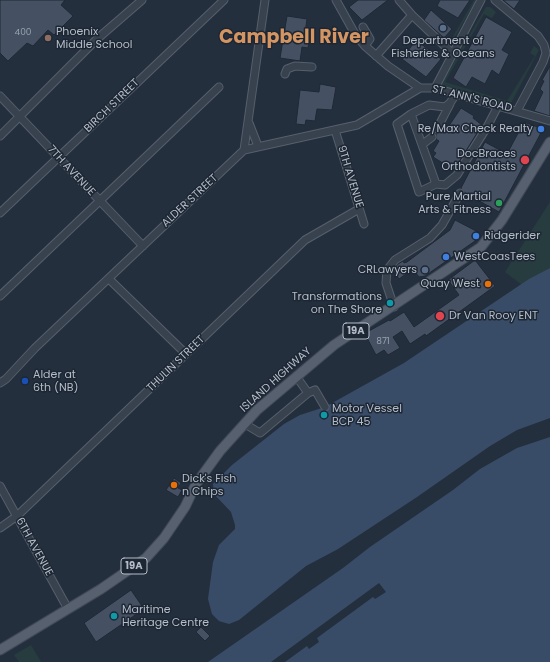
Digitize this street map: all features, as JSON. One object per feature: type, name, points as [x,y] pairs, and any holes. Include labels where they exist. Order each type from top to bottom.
[{"type":"main road","name":"ISLAND HIGHWAY","points":[[0,650],[127,572],[155,548],[164,538],[185,507],[196,484],[220,451],[245,424],[296,376],[334,345],[481,247],[502,220],[550,142]]},
{"type":"main road","points":[[536,166],[550,156]]},
{"type":"street","points":[[0,136],[20,118],[97,39],[142,0]]},
{"type":"street","name":"BIRCH STREET","points":[[0,213],[224,0]]},
{"type":"street","points":[[244,150],[265,0]]},
{"type":"street","name":"ST. ANN'S ROAD","points":[[336,0],[355,34],[365,46],[376,56],[420,88],[435,88],[550,121]]},
{"type":"street","points":[[399,0],[452,53]]},
{"type":"street","points":[[435,88],[481,0]]},
{"type":"street","points":[[495,0],[538,36],[544,45],[546,53],[543,62],[517,111]]},
{"type":"street","points":[[376,56],[412,14]]},
{"type":"street","points":[[363,27],[370,39],[365,46]]},
{"type":"street","points":[[285,74],[287,69],[295,66],[312,67]]},
{"type":"street","points":[[0,296],[219,87]]},
{"type":"street","name":"ALDER STREET","points":[[0,383],[6,379],[35,348],[244,150],[357,125],[420,88]]},
{"type":"street","points":[[437,129],[456,94]]},
{"type":"street","name":"7TH AVENUE","points":[[0,96],[143,246]]},
{"type":"street","points":[[450,103],[445,107],[429,105],[397,124],[419,192],[436,184],[445,185],[456,175],[487,127],[498,106]]},
{"type":"street","points":[[412,114],[436,184]]},
{"type":"street","points":[[248,123],[258,146]]},
{"type":"street","name":"9TH AVENUE","points":[[335,130],[364,224]]},
{"type":"street","points":[[423,144],[432,137]]},
{"type":"street","points":[[394,306],[386,283],[387,270],[395,260],[430,238],[442,225],[460,194]]},
{"type":"street","name":"THULIN STREET","points":[[0,528],[17,516],[305,240],[359,209]]},
{"type":"street","points":[[109,279],[186,354]]},
{"type":"street","points":[[296,376],[308,393]]},
{"type":"street","points":[[245,424],[260,433],[308,393],[315,390],[325,407]]},
{"type":"street","name":"6TH AVENUE","points":[[0,486],[68,609]]},
{"type":"green space","points":[[474,0],[476,1],[452,42],[451,40]]},
{"type":"green space","points":[[486,7],[490,7],[496,12],[492,18],[484,14],[445,82],[507,101],[535,56],[530,53],[534,46],[539,50],[510,105],[466,92],[466,94],[439,87]]},
{"type":"green space","points":[[550,202],[550,268],[522,285],[505,272]]},
{"type":"green space","points":[[31,645],[41,662],[19,662],[14,655]]},
{"type":"water","points":[[550,268],[550,418],[517,430],[490,446],[417,497],[338,549],[306,566],[239,620],[229,624],[219,621],[212,614],[208,599],[213,562],[219,545],[235,529],[235,525],[231,512],[214,494],[213,484],[232,465],[284,424],[300,415],[325,407],[404,363],[529,279]]},
{"type":"water","points":[[550,437],[550,662],[208,662],[453,490],[480,469],[517,448]]},
{"type":"pier","points":[[379,583],[386,592],[375,599],[373,597],[317,638],[319,642],[309,649],[307,646],[285,662],[271,662]]},
{"type":"building","points":[[0,0],[65,0],[61,5],[73,16],[54,35],[48,30],[33,46],[27,43],[8,61],[0,53]]},
{"type":"building","points":[[358,0],[388,0],[362,20],[349,7]]},
{"type":"building","points":[[440,0],[470,0],[458,18],[437,6]]},
{"type":"building","points":[[503,0],[520,0],[514,9]]},
{"type":"building","points":[[431,10],[452,29],[444,38],[424,20]]},
{"type":"building","points":[[287,16],[307,19],[305,33],[310,34],[308,48],[302,47],[300,61],[280,58]]},
{"type":"building","points":[[486,17],[512,32],[502,50],[509,54],[499,75],[492,70],[485,84],[472,77],[466,87],[453,78]]},
{"type":"building","points":[[416,40],[441,59],[426,77],[402,59]]},
{"type":"building","points":[[550,66],[550,116],[534,111],[543,92],[540,89],[544,81],[542,80]]},
{"type":"building","points":[[320,84],[336,87],[332,110],[317,109],[315,121],[306,120],[305,125],[296,124],[300,90],[319,92]]},
{"type":"building","points":[[461,108],[474,116],[473,118],[482,125],[454,170],[433,157],[436,153],[433,151],[439,141],[436,139],[436,134],[441,131],[444,133]]},
{"type":"building","points":[[524,122],[543,129],[499,212],[465,193],[461,188],[485,142],[507,154]]},
{"type":"building","points":[[455,220],[480,233],[475,241],[425,276],[419,277],[413,269],[399,279],[393,270],[398,264],[403,261],[404,263],[407,262],[450,230]]},
{"type":"building","points":[[475,260],[495,286],[426,336],[425,334],[410,344],[402,331],[393,337],[400,348],[388,355],[384,350],[376,355],[366,336],[367,332],[389,320],[390,321],[404,312],[414,327],[459,295],[448,280]]},
{"type":"building","name":"Dick's Fish n Chips","points":[[174,478],[181,483],[178,488],[182,490],[178,497],[166,490]]},
{"type":"building","name":"Maritime Heritage Centre","points":[[131,590],[144,609],[96,642],[84,623]]},
{"type":"building","points":[[201,627],[210,636],[205,641],[196,632]]},
{"type":"place","name":"Department of Fisheries & Oceans","points":[[443,28]]},
{"type":"place","name":"Phoenix Middle School","points":[[48,38]]},
{"type":"place","name":"Re/Max Check Realty","points":[[541,129]]},
{"type":"place","name":"DocBraces Orthodontists","points":[[525,160]]},
{"type":"place","name":"Pure Martial Arts & Fitness","points":[[499,203]]},
{"type":"place","name":"Ridgerider","points":[[476,236]]},
{"type":"place","name":"WestCoasTees","points":[[446,257]]},
{"type":"place","name":"CRLawyers","points":[[425,270]]},
{"type":"place","name":"Quay West","points":[[488,284]]},
{"type":"place","name":"Transformations on The Shore","points":[[390,303]]},
{"type":"place","name":"Dr Van Rooy ENT","points":[[440,316]]},
{"type":"place","name":"Alder at 6th (NB)","points":[[25,381]]},
{"type":"place","name":"Motor Vessel BCP 45","points":[[324,415]]},
{"type":"place","name":"Dick's Fish n Chips","points":[[174,485]]},
{"type":"place","name":"Maritime Heritage Centre","points":[[114,616]]},
{"type":"district","name":"Campbell River","points":[[294,38]]}]
